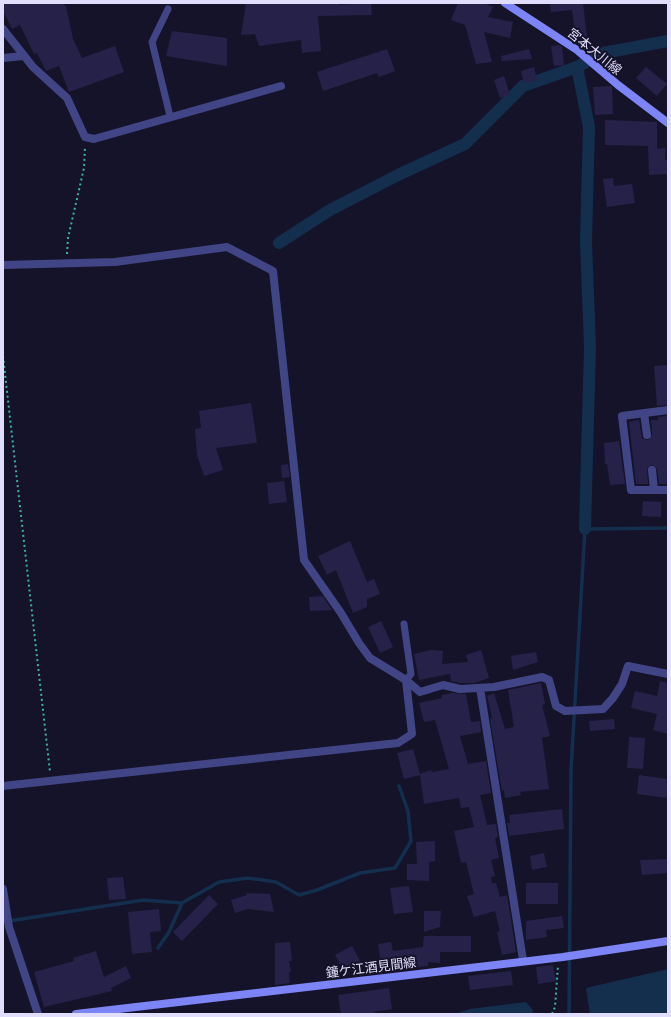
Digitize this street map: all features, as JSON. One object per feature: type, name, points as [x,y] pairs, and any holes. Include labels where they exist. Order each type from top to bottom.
[{"type":"main road","name":"宮本大川線","points":[[504,3],[577,50],[618,85],[668,123]]},
{"type":"main road","name":"鐘ケ江酒見間線","points":[[76,1014],[95,1014],[523,960],[561,957],[668,941]]},
{"type":"street","points":[[3,29],[33,67],[67,98],[85,137],[94,139],[170,116],[281,86]]},
{"type":"street","points":[[3,58],[23,56]]},
{"type":"street","points":[[3,265],[115,262],[227,247],[273,271],[304,560],[370,658],[406,680],[420,692],[443,685],[460,689],[480,688],[542,677],[549,680],[556,706],[564,711],[580,711],[604,709],[622,684],[628,666],[668,674]]},
{"type":"street","points":[[668,410],[622,416],[631,490],[668,490]]},
{"type":"street","points":[[644,413],[647,435]]},
{"type":"street","points":[[652,470],[654,490]]},
{"type":"street","points":[[3,786],[398,743],[412,734],[406,680]]},
{"type":"street","points":[[480,688],[523,960]]},
{"type":"street","points":[[3,889],[9,927],[38,1014]]},
{"type":"lane","points":[[168,9],[152,42],[170,116]]},
{"type":"lane","points":[[404,624],[412,674],[406,680]]},
{"type":"path","points":[[67,263],[68,238],[84,168],[85,137]]},
{"type":"path","points":[[3,356],[51,781]]},
{"type":"path","points":[[552,1014],[555,1007],[561,957]]},
{"type":"water","points":[[668,969],[668,1014],[590,1014],[586,988]]},
{"type":"water","points":[[526,1002],[533,1010],[532,1014],[455,1014],[470,1009]]},
{"type":"building","points":[[3,3],[63,3],[66,6],[73,39],[82,58],[115,46],[124,72],[69,92],[59,66],[46,71],[37,53],[34,54],[20,25],[12,29],[3,11]]},
{"type":"building","points":[[246,3],[339,3],[339,5],[371,3],[372,15],[318,16],[321,51],[302,53],[301,40],[259,46],[255,34],[241,35]]},
{"type":"building","points":[[458,3],[484,3],[493,7],[488,17],[513,22],[510,38],[484,32],[492,62],[476,64],[465,25],[451,20]]},
{"type":"building","points":[[550,3],[583,3],[587,37],[576,39],[572,10],[551,12]]},
{"type":"building","points":[[172,31],[227,38],[227,66],[166,56]]},
{"type":"building","points":[[560,45],[562,47],[564,65],[554,66],[551,46]]},
{"type":"building","points":[[387,49],[395,71],[379,77],[377,73],[323,91],[317,72]]},
{"type":"building","points":[[529,49],[532,59],[502,61],[501,56]]},
{"type":"building","points":[[534,67],[537,80],[524,83],[521,71]]},
{"type":"building","points":[[646,67],[667,84],[657,96],[636,78]]},
{"type":"building","points":[[504,76],[510,95],[500,98],[494,80]]},
{"type":"building","points":[[593,87],[612,87],[613,114],[595,115]]},
{"type":"building","points":[[605,120],[657,122],[657,149],[665,148],[665,160],[668,160],[668,174],[649,175],[648,146],[605,145]]},
{"type":"building","points":[[613,178],[614,186],[632,184],[635,203],[607,207],[603,179]]},
{"type":"building","points":[[668,365],[668,403],[667,405],[657,406],[654,366]]},
{"type":"building","points":[[251,403],[257,443],[216,448],[223,470],[204,476],[197,455],[195,429],[201,428],[199,411]]},
{"type":"building","points":[[668,416],[668,484],[659,484],[657,469],[652,465],[647,468],[648,484],[636,484],[629,422],[639,420],[642,438],[648,440],[652,435],[651,420],[658,420],[658,417]]},
{"type":"building","points":[[619,441],[625,484],[610,485],[607,464],[605,464],[604,443]]},
{"type":"building","points":[[288,464],[290,477],[282,478],[281,465]]},
{"type":"building","points":[[284,481],[287,502],[269,504],[267,483]]},
{"type":"building","points":[[643,501],[661,502],[661,517],[642,516]]},
{"type":"building","points":[[350,541],[367,582],[374,579],[380,594],[367,599],[367,607],[353,613],[336,570],[327,575],[318,556]]},
{"type":"building","points":[[323,596],[332,610],[310,611],[309,597]]},
{"type":"building","points":[[381,621],[393,647],[380,653],[368,627]]},
{"type":"building","points":[[431,650],[443,651],[442,664],[468,662],[466,655],[481,650],[489,678],[474,683],[460,683],[451,681],[450,674],[419,680],[414,654]]},
{"type":"building","points":[[536,652],[538,662],[513,670],[511,656]]},
{"type":"building","points":[[660,681],[668,683],[668,734],[653,730],[657,714],[631,708],[635,691],[657,696]]},
{"type":"building","points":[[541,683],[545,704],[542,705],[550,736],[542,738],[549,789],[520,792],[521,795],[505,798],[504,790],[502,791],[490,719],[492,718],[487,696],[494,693],[505,729],[514,727],[508,690]]},
{"type":"building","points":[[452,693],[466,694],[471,722],[480,721],[481,732],[460,736],[468,764],[486,761],[491,793],[480,795],[487,825],[496,824],[498,837],[495,838],[499,858],[491,860],[495,876],[491,877],[492,883],[496,883],[500,897],[507,895],[516,952],[502,955],[497,932],[500,931],[495,911],[474,917],[467,896],[474,894],[466,862],[461,863],[454,831],[474,827],[469,807],[461,808],[459,798],[424,804],[420,775],[404,779],[397,753],[413,749],[420,774],[431,770],[432,772],[449,769],[435,720],[424,722],[419,703],[442,698],[442,695]]},
{"type":"building","points":[[614,719],[615,729],[590,731],[589,721]]},
{"type":"building","points":[[629,737],[645,738],[643,769],[627,768]]},
{"type":"building","points":[[639,775],[668,779],[668,798],[637,794]]},
{"type":"building","points":[[562,809],[564,829],[509,836],[507,823],[510,823],[509,815]]},
{"type":"building","points":[[435,841],[435,861],[429,862],[429,881],[407,880],[407,864],[417,864],[416,842]]},
{"type":"building","points":[[544,853],[547,867],[532,870],[530,856]]},
{"type":"building","points":[[667,859],[668,873],[642,875],[640,860]]},
{"type":"building","points":[[123,877],[126,899],[109,900],[107,878]]},
{"type":"building","points":[[526,883],[558,883],[558,904],[526,904]]},
{"type":"building","points":[[409,886],[413,912],[394,914],[390,888]]},
{"type":"building","points":[[246,893],[270,894],[274,912],[248,909],[235,913],[231,900],[247,895]]},
{"type":"building","points":[[209,895],[218,904],[182,941],[173,932]]},
{"type":"building","points":[[159,909],[161,931],[150,932],[152,952],[132,954],[128,912]]},
{"type":"building","points":[[424,911],[441,911],[440,927],[424,932]]},
{"type":"building","points":[[562,916],[564,928],[546,930],[547,937],[526,940],[526,921]]},
{"type":"building","points":[[424,936],[471,936],[471,952],[440,952],[440,963],[428,962],[428,966],[404,969],[402,961],[381,964],[378,944],[391,942],[393,951],[423,947]]},
{"type":"building","points":[[290,942],[292,961],[289,961],[291,972],[289,972],[290,983],[275,985],[275,943]]},
{"type":"building","points":[[352,946],[360,961],[343,970],[335,955]]},
{"type":"building","points":[[96,951],[104,977],[126,966],[131,978],[111,988],[112,991],[44,1007],[34,972],[74,961],[73,958]]},
{"type":"building","points":[[553,965],[556,981],[538,984],[536,967]]},
{"type":"building","points":[[511,971],[513,985],[470,990],[468,976]]},
{"type":"building","points":[[389,988],[392,1009],[374,1012],[375,1014],[341,1014],[338,995]]},
{"type":"waterway","points":[[279,243],[330,210],[400,174],[465,144],[523,86],[577,67],[603,53],[668,41]]},
{"type":"waterway","points":[[577,67],[589,127],[586,241],[590,347],[585,529]]},
{"type":"waterway","points":[[569,1014],[571,770],[585,529],[668,528]]},
{"type":"waterway","points":[[158,948],[169,932],[182,903],[219,882],[248,878],[276,882],[299,895],[317,890],[360,873],[395,868],[411,841],[408,811],[399,786]]},
{"type":"waterway","points":[[3,922],[143,900],[182,903]]}]
